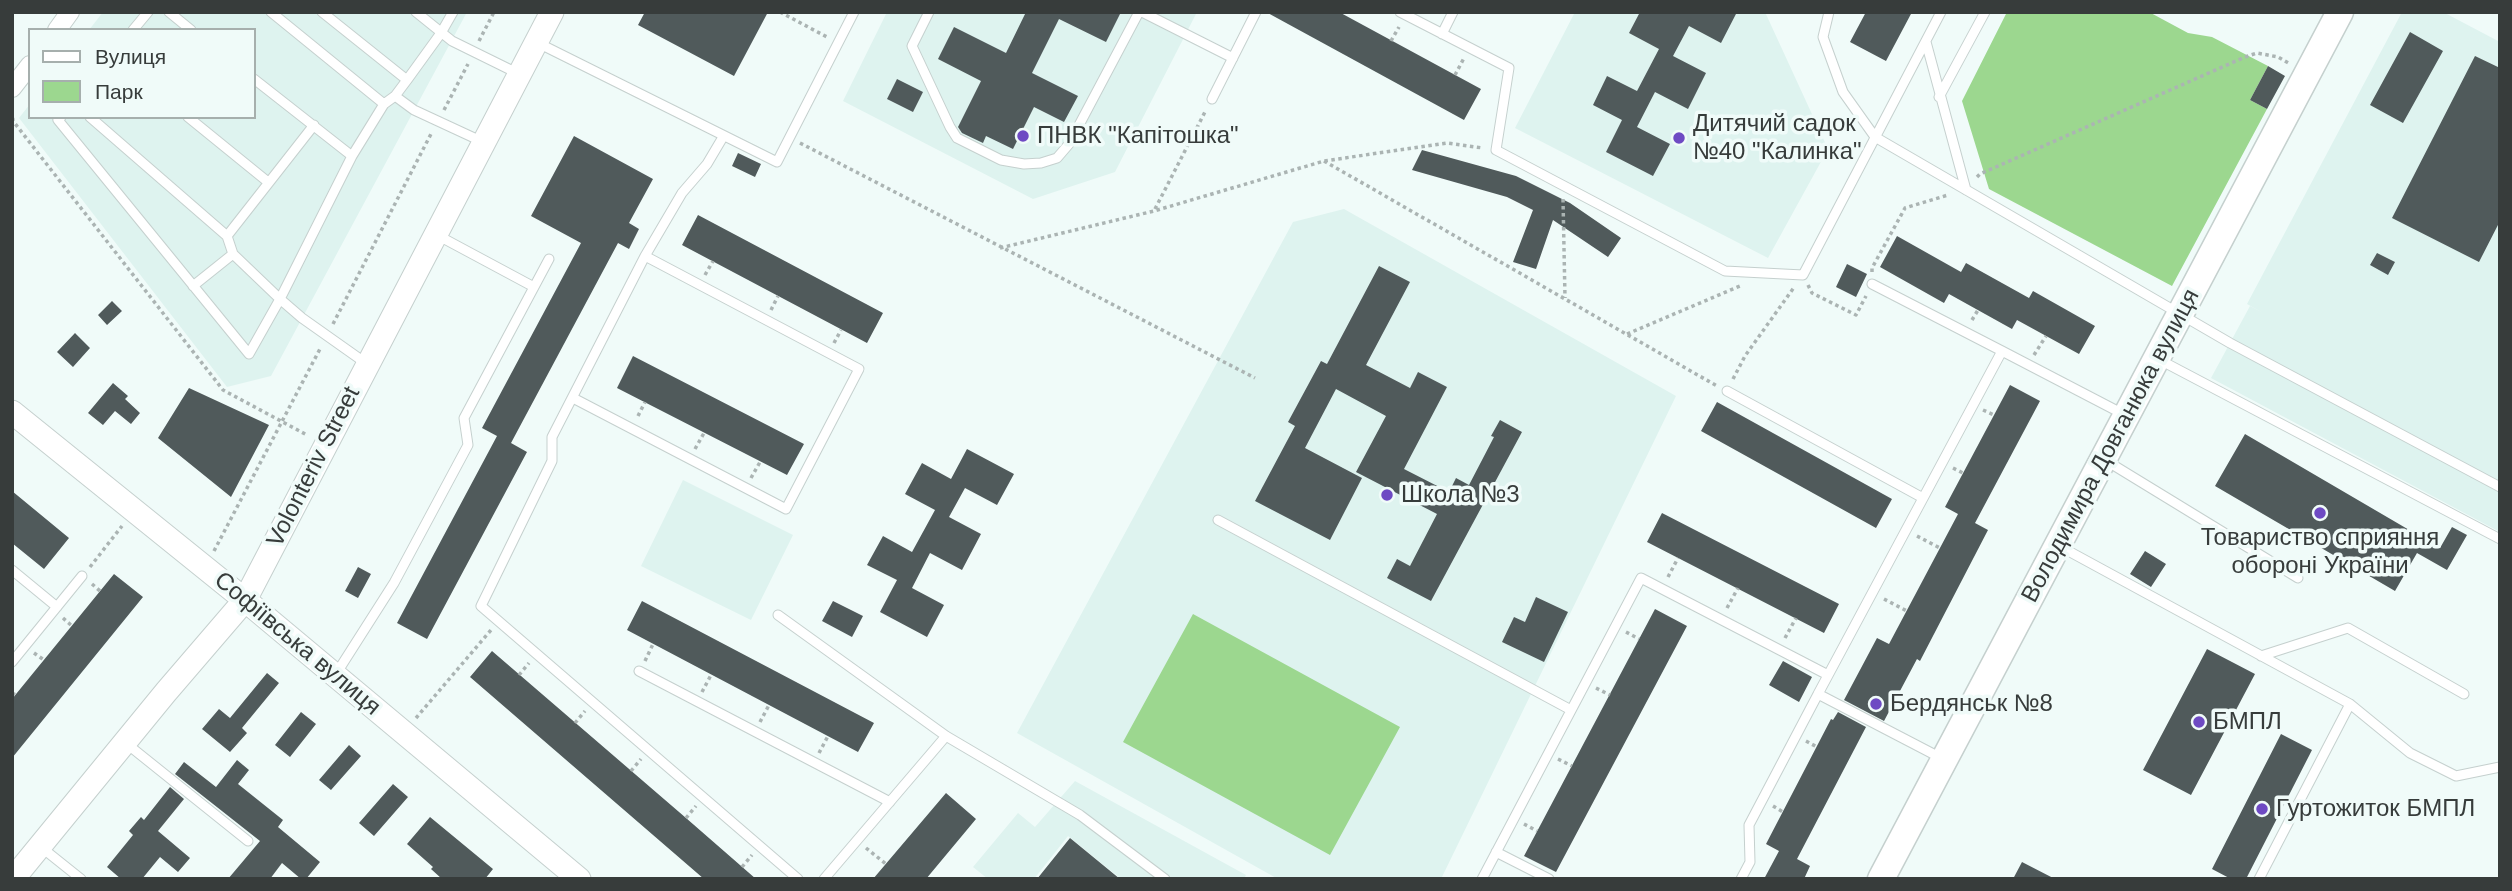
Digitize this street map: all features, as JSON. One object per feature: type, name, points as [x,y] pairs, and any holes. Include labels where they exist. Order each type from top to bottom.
[{"type":"main road","name":"Володимира Довганюка вулиця","points":[[1884,878],[2340,12]]},
{"type":"street","points":[[58,28],[70,12]]},
{"type":"street","name":"Volonteriv Street","points":[[13,879],[245,600],[552,12]]},
{"type":"street","points":[[12,88],[28,68]]},
{"type":"street","name":"Софіївська вулиця","points":[[12,412],[245,600],[569,876]]},
{"type":"lane","points":[[136,28],[148,12]]},
{"type":"lane","points":[[169,12],[189,28]]},
{"type":"lane","points":[[271,12],[384,104]]},
{"type":"lane","points":[[322,12],[407,80]]},
{"type":"lane","points":[[416,12],[452,41],[519,75]]},
{"type":"lane","points":[[59,119],[249,354],[280,299],[352,156],[384,104],[395,96],[407,80],[453,12]]},
{"type":"lane","points":[[536,43],[777,162],[854,12]]},
{"type":"lane","points":[[929,12],[912,46],[950,127],[957,138],[1001,160],[1024,164],[1057,158],[1069,144],[1141,12],[1233,58]]},
{"type":"lane","points":[[1212,99],[1256,12]]},
{"type":"lane","points":[[1400,12],[1508,68],[1496,150],[1725,271],[1803,275],[1941,12]]},
{"type":"lane","points":[[1442,34],[1453,12]]},
{"type":"lane","points":[[1829,12],[1823,37],[1843,92],[1875,138],[2181,313],[2230,344],[2500,487]]},
{"type":"lane","points":[[1940,97],[1985,12]]},
{"type":"lane","points":[[1926,42],[1966,190]]},
{"type":"lane","points":[[256,81],[352,156]]},
{"type":"lane","points":[[395,96],[414,110],[484,143]]},
{"type":"lane","points":[[92,119],[227,236],[233,254],[280,299],[367,364]]},
{"type":"lane","points":[[190,119],[268,182]]},
{"type":"lane","points":[[227,236],[314,125]]},
{"type":"lane","points":[[723,136],[707,164],[682,193],[645,256],[552,438],[552,461],[481,606],[798,879]]},
{"type":"lane","points":[[435,234],[534,287]]},
{"type":"lane","points":[[193,286],[233,254]]},
{"type":"lane","points":[[573,398],[786,509],[859,369],[645,256]]},
{"type":"lane","points":[[335,675],[394,583],[468,445],[464,418],[549,259]]},
{"type":"lane","points":[[1872,284],[2126,416]]},
{"type":"lane","points":[[1741,879],[1750,862],[1749,825],[2002,351]]},
{"type":"lane","points":[[2157,358],[2500,539]]},
{"type":"lane","points":[[1727,391],[1923,498]]},
{"type":"lane","points":[[2103,459],[2298,578]]},
{"type":"lane","points":[[1217,520],[1571,710]]},
{"type":"lane","points":[[2058,545],[2350,704],[2410,753],[2456,776],[2500,767]]},
{"type":"lane","points":[[12,570],[57,607]]},
{"type":"lane","points":[[12,662],[82,576]]},
{"type":"lane","points":[[1482,879],[1641,578],[1828,675]]},
{"type":"lane","points":[[778,615],[946,736],[1080,815],[1165,879]]},
{"type":"lane","points":[[2261,656],[2348,628],[2463,694]]},
{"type":"lane","points":[[639,671],[890,802]]},
{"type":"lane","points":[[1818,694],[1944,760]]},
{"type":"lane","points":[[2259,879],[2350,704]]},
{"type":"lane","points":[[824,879],[946,736]]},
{"type":"lane","points":[[125,742],[248,841]]},
{"type":"lane","points":[[40,846],[81,879]]},
{"type":"lane","points":[[1496,852],[1549,879]]},
{"type":"path","points":[[205,568],[494,12]]},
{"type":"path","points":[[780,12],[839,43]]},
{"type":"path","points":[[1455,75],[1469,48]]},
{"type":"path","points":[[1324,161],[1727,391],[1745,356],[1803,275],[1812,293],[1856,316],[1872,284],[1872,268],[1905,208],[1966,190],[1979,174],[2257,52],[2270,56]]},
{"type":"path","points":[[1154,211],[1212,99]]},
{"type":"path","points":[[12,111],[13,121],[223,390],[325,444]]},
{"type":"path","points":[[790,138],[1255,378]]},
{"type":"path","points":[[1000,248],[1154,211],[1324,161],[1447,144],[1496,150]]},
{"type":"path","points":[[1563,185],[1565,298]]},
{"type":"path","points":[[1627,334],[1770,273]]},
{"type":"path","points":[[2029,365],[2046,336]]},
{"type":"path","points":[[82,576],[135,511]]},
{"type":"path","points":[[1906,530],[1940,548]]},
{"type":"path","points":[[1662,589],[1678,558]]},
{"type":"path","points":[[1721,620],[1738,588]]},
{"type":"path","points":[[1872,593],[1907,611]]},
{"type":"path","points":[[1779,650],[1796,618]]},
{"type":"path","points":[[403,733],[499,621]]},
{"type":"path","points":[[857,840],[886,864]]},
{"type":"shaded area","points":[[103,12],[467,12],[271,376],[227,387],[19,118],[28,107],[28,119],[256,119],[256,28],[91,28]]},
{"type":"shaded area","name":"ПНВК \"Капітошка\"","points":[[887,12],[1197,12],[1115,172],[1033,199],[843,101]]},
{"type":"shaded area","name":"Дитячий садок №40 \"Калинка\"","points":[[1575,12],[1765,12],[1828,149],[1768,258],[1515,128]]},
{"type":"shaded area","points":[[2402,12],[2443,12],[2500,42],[2500,532],[2211,378],[2250,306],[2263,313],[2247,304]]},
{"type":"shaded area","name":"Школа №3","points":[[1344,209],[1676,396],[1441,879],[1278,879],[1017,733],[1293,222]]},
{"type":"shaded area","points":[[683,480],[793,535],[751,620],[641,566]]},
{"type":"shaded area","points":[[1075,781],[1246,875],[1244,879],[1121,879],[1068,836],[1034,879],[988,879],[973,867],[1018,813],[1035,827]]},
{"type":"green space","points":[[2007,12],[2149,12],[2188,33],[2212,37],[2268,66],[2250,100],[2267,109],[2172,286],[1989,189],[1962,101]]},
{"type":"green space","points":[[1193,614],[1400,727],[1330,855],[1123,742]]},
{"type":"building","points":[[645,12],[768,12],[734,76],[638,25]]},
{"type":"building","points":[[1026,12],[1121,12],[1106,42],[1059,19],[1032,73],[1078,96],[1064,122],[1034,107],[1013,149],[986,136],[983,143],[962,133],[958,127],[981,81],[938,59],[954,27],[1006,53]]},
{"type":"building","points":[[1266,12],[1339,12],[1481,89],[1464,120]]},
{"type":"building","points":[[1640,12],[1737,12],[1721,43],[1689,26],[1673,56],[1706,73],[1688,109],[1655,92],[1637,127],[1670,144],[1653,176],[1606,152],[1622,120],[1593,105],[1607,76],[1637,91],[1659,49],[1629,33]]},
{"type":"building","points":[[1866,12],[1912,12],[1886,61],[1850,42]]},
{"type":"building","points":[[2410,32],[2443,51],[2403,123],[2370,105]]},
{"type":"building","points":[[2475,56],[2500,68],[2500,221],[2479,262],[2392,218]]},
{"type":"building","points":[[2268,66],[2285,76],[2267,109],[2250,100]]},
{"type":"building","points":[[897,79],[923,92],[913,112],[887,99]]},
{"type":"building","points":[[574,136],[653,179],[629,223],[639,229],[629,249],[618,243],[511,443],[527,452],[427,639],[397,623],[497,436],[482,428],[581,243],[531,216]]},
{"type":"building","points":[[1422,150],[1516,176],[1570,203],[1621,238],[1608,257],[1553,220],[1536,269],[1513,262],[1533,210],[1507,197],[1412,170]]},
{"type":"building","points":[[738,153],[761,164],[755,177],[732,166]]},
{"type":"building","points":[[698,215],[883,313],[867,343],[682,245]]},
{"type":"building","points":[[1897,236],[1961,272],[1966,263],[2029,298],[2033,291],[2095,326],[2079,354],[2017,320],[2012,329],[1949,294],[1944,303],[1880,267]]},
{"type":"building","points":[[2377,253],[2395,262],[2388,275],[2370,265]]},
{"type":"building","points":[[1847,264],[1867,274],[1856,297],[1836,287]]},
{"type":"building","points":[[1379,266],[1410,282],[1366,365],[1410,388],[1418,372],[1447,387],[1404,469],[1449,492],[1456,478],[1469,485],[1500,420],[1522,432],[1431,601],[1387,578],[1397,559],[1410,566],[1437,514],[1356,472],[1386,416],[1336,389],[1305,448],[1362,478],[1330,540],[1255,501],[1295,426],[1288,422],[1321,361],[1327,364]]},
{"type":"building","points":[[112,301],[122,311],[107,325],[98,315]]},
{"type":"building","points":[[75,333],[90,348],[73,367],[57,352]]},
{"type":"building","points":[[633,356],[804,444],[787,475],[617,388]]},
{"type":"building","points":[[113,383],[128,396],[125,399],[140,413],[131,424],[115,411],[103,425],[88,413]]},
{"type":"building","points":[[2010,385],[2040,401],[1975,523],[1988,530],[1920,661],[1917,659],[1884,721],[1844,700],[1877,638],[1889,644],[1958,514],[1945,507]]},
{"type":"building","points":[[189,388],[269,425],[231,497],[158,438]]},
{"type":"building","points":[[1717,402],[1892,499],[1876,528],[1701,431]]},
{"type":"building","name":"Товариство сприяння обороні України","points":[[2245,434],[2440,548],[2452,527],[2467,535],[2447,570],[2417,553],[2395,591],[2215,486]]},
{"type":"building","points":[[967,449],[1014,474],[997,505],[965,488],[949,517],[981,534],[962,570],[930,553],[912,588],[944,605],[927,637],[880,612],[897,580],[867,565],[883,536],[912,552],[935,510],[905,494],[922,463],[951,479]]},
{"type":"building","points":[[12,491],[69,538],[44,569],[12,543]]},
{"type":"building","points":[[1662,513],[1839,604],[1824,633],[1647,542]]},
{"type":"building","points":[[2145,551],[2166,564],[2151,587],[2130,574]]},
{"type":"building","points":[[358,567],[371,574],[358,598],[345,591]]},
{"type":"building","points":[[114,574],[143,597],[12,758],[12,699]]},
{"type":"building","points":[[1536,597],[1568,612],[1544,662],[1502,642],[1514,617],[1525,622]]},
{"type":"building","points":[[642,601],[874,723],[858,752],[627,630]]},
{"type":"building","points":[[833,601],[863,616],[852,637],[822,621]]},
{"type":"building","points":[[1655,609],[1687,626],[1556,872],[1524,856]]},
{"type":"building","name":"БМПЛ","points":[[2207,649],[2255,674],[2191,795],[2143,770]]},
{"type":"building","points":[[492,651],[756,879],[704,879],[470,677]]},
{"type":"building","points":[[1783,661],[1812,677],[1799,702],[1769,685]]},
{"type":"building","points":[[267,673],[279,683],[242,728],[247,733],[230,752],[202,729],[219,709],[230,718]]},
{"type":"building","points":[[301,712],[316,724],[290,757],[275,745]]},
{"type":"building","points":[[1838,712],[1866,727],[1797,859],[1810,866],[1804,879],[1764,879],[1779,851],[1766,844],[1831,719],[1833,720]]},
{"type":"building","name":"Гуртожиток БМПЛ","points":[[2281,734],[2312,750],[2246,879],[2231,879],[2212,869]]},
{"type":"building","points":[[349,745],[361,756],[331,790],[319,780]]},
{"type":"building","points":[[237,760],[249,770],[238,784],[283,820],[278,827],[320,862],[306,879],[301,879],[282,863],[270,879],[228,879],[260,841],[175,774],[184,762],[216,787]]},
{"type":"building","points":[[393,784],[408,797],[374,836],[359,823]]},
{"type":"building","points":[[170,787],[184,799],[158,831],[190,858],[178,872],[160,857],[142,879],[121,879],[107,867],[133,835],[129,831],[141,817],[144,820]]},
{"type":"building","points":[[946,793],[976,819],[926,879],[873,879]]},
{"type":"building","points":[[430,817],[493,869],[485,879],[442,879],[431,869],[433,867],[407,844]]},
{"type":"building","points":[[1070,838],[1120,879],[1037,879]]},
{"type":"building","points":[[2022,862],[2055,879],[2013,879]]},
{"type":"place","name":"ПНВК \"Капітошка\"","points":[[1023,136]]},
{"type":"place","name":"Дитячий садок №40 \"Калинка\"","points":[[1679,138]]},
{"type":"place","name":"Школа №3","points":[[1387,495]]},
{"type":"place","name":"Товариство сприяння обороні України","points":[[2320,513]]},
{"type":"place","name":"Бердянськ №8","points":[[1876,704]]},
{"type":"place","name":"БМПЛ","points":[[2199,722]]},
{"type":"place","name":"Гуртожиток БМПЛ","points":[[2262,809]]}]
